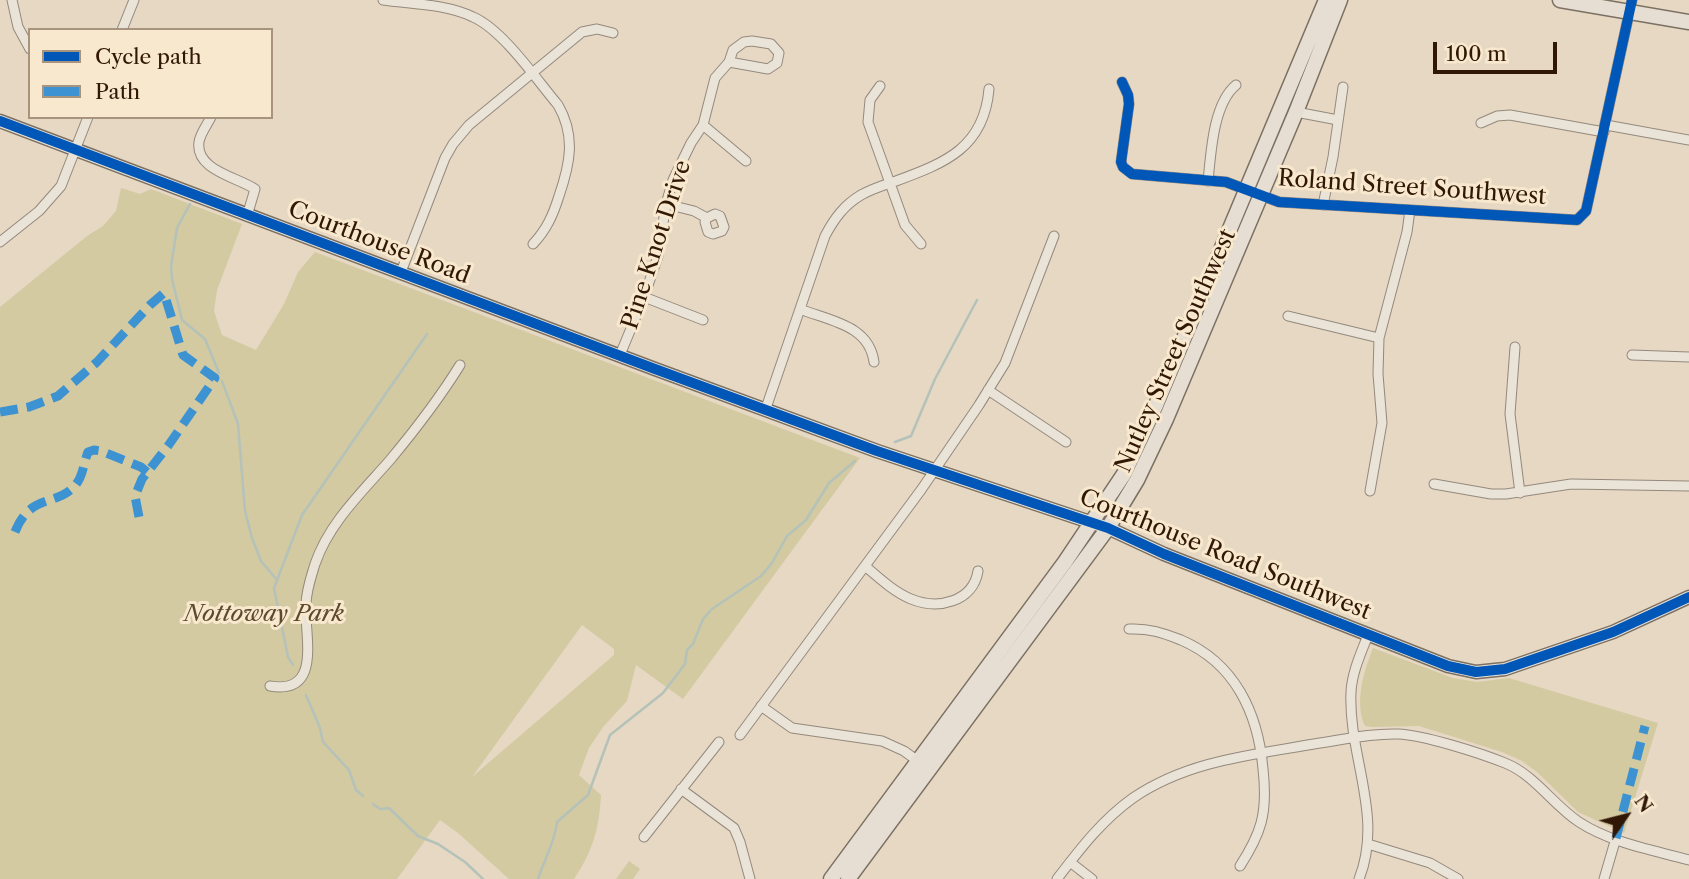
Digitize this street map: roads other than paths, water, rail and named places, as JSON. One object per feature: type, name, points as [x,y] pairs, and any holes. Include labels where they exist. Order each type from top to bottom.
[{"type":"main road","name":"Nutley Street Southwest","points":[[848,879],[1124,474],[1143,436],[1326,0]]},
{"type":"main road","name":"Nutley Street Southwest","points":[[831,879],[924,765],[1108,528],[1150,455],[1296,112],[1340,0]]},
{"type":"main road","points":[[1560,0],[1631,6],[1689,22]]},
{"type":"street","points":[[12,0],[18,27],[28,44]]},
{"type":"street","points":[[123,28],[134,0]]},
{"type":"street","points":[[383,0],[462,12],[486,24],[498,34],[564,115],[570,138],[569,165],[551,222],[533,244]]},
{"type":"street","points":[[462,12],[466,0]]},
{"type":"street","points":[[1605,128],[1631,6]]},
{"type":"street","points":[[401,272],[445,158],[469,125],[582,32],[597,29],[613,33]]},
{"type":"street","name":"Pine Knot Drive","points":[[620,355],[658,256],[666,204],[680,163],[703,125],[711,86],[729,62],[733,50],[744,42],[771,44],[779,53],[777,63],[768,69],[729,62]]},
{"type":"street","name":"Roland Street Southwest","points":[[1122,82],[1129,104],[1121,162],[1127,172],[1226,182],[1279,202],[1577,220],[1582,218],[1586,211],[1605,128]]},
{"type":"street","points":[[1208,181],[1220,106],[1223,98],[1236,85]]},
{"type":"street","points":[[880,86],[870,100],[867,117],[905,225],[921,244]]},
{"type":"street","points":[[1323,205],[1343,87]]},
{"type":"street","points":[[766,408],[831,224],[848,204],[860,196],[937,166],[959,151],[976,131],[982,119],[989,89]]},
{"type":"street","points":[[1296,112],[1338,120]]},
{"type":"street","points":[[1480,123],[1497,116],[1510,115],[1689,140]]},
{"type":"street","points":[[0,242],[39,211],[61,187],[87,119]]},
{"type":"street","points":[[210,119],[199,140],[199,150],[211,167],[255,189],[247,216]]},
{"type":"street","name":"Courthouse Road","points":[[0,121],[745,401]]},
{"type":"street","points":[[703,125],[746,161]]},
{"type":"street","points":[[666,204],[694,211],[706,218]]},
{"type":"street","points":[[1370,491],[1382,423],[1378,374],[1381,322],[1407,232],[1410,210]]},
{"type":"street","points":[[740,735],[935,470],[988,390],[1004,363],[1054,236]]},
{"type":"street","points":[[644,297],[703,320]]},
{"type":"street","points":[[800,309],[858,332],[869,345],[874,362]]},
{"type":"street","points":[[1288,316],[1379,338]]},
{"type":"street","points":[[1515,346],[1510,414],[1520,493]]},
{"type":"street","points":[[1632,355],[1689,356]]},
{"type":"street","points":[[270,686],[282,687],[293,683],[301,677],[308,665],[306,599],[313,569],[326,540],[347,510],[423,420],[460,365]]},
{"type":"street","points":[[988,390],[1066,442]]},
{"type":"street","name":"Courthouse Road Southwest","points":[[745,401],[877,451],[1108,528],[1164,554],[1368,635],[1448,666],[1476,672],[1505,669],[1613,632],[1689,597]]},
{"type":"street","points":[[1434,484],[1491,494],[1520,493],[1571,484],[1689,486]]},
{"type":"street","points":[[865,566],[902,595],[932,604],[963,597],[974,585],[978,571]]},
{"type":"street","points":[[1129,629],[1162,632],[1192,645],[1219,663],[1246,700],[1254,719],[1261,753],[1265,793],[1262,821],[1240,866]]},
{"type":"street","points":[[1359,879],[1368,844],[1367,806],[1351,691],[1356,665],[1368,635]]},
{"type":"street","points":[[761,706],[792,728],[882,741],[904,751],[924,765]]},
{"type":"street","points":[[1057,879],[1100,826],[1153,786],[1194,768],[1261,753],[1383,734],[1416,736],[1505,763],[1526,775],[1567,814],[1598,832],[1689,860]]},
{"type":"street","points":[[644,837],[719,742]]},
{"type":"street","points":[[681,789],[734,828],[750,879]]},
{"type":"street","points":[[1604,879],[1616,838]]},
{"type":"street","points":[[1368,844],[1411,855],[1458,879]]},
{"type":"street","points":[[1070,862],[1092,879]]},
{"type":"waterway","points":[[190,204],[177,228],[171,266],[172,279],[182,320],[205,339],[219,373]]},
{"type":"waterway","points":[[895,442],[911,436],[935,379],[977,300]]},
{"type":"waterway","points":[[293,665],[288,657],[274,588],[302,515],[427,334]]},
{"type":"waterway","points":[[222,381],[238,424],[245,511],[252,538],[261,561],[277,580]]},
{"type":"waterway","points":[[538,879],[552,844],[557,822],[588,795],[610,735],[663,693],[685,664],[687,650],[693,644],[703,619],[712,609],[761,576],[772,563],[787,536],[806,520],[829,483],[855,461]]},
{"type":"waterway","points":[[306,695],[323,742],[349,770],[356,790],[363,796]]},
{"type":"waterway","points":[[373,804],[380,809],[389,808],[418,836],[438,844],[465,862],[483,879]]},
{"type":"park label","name":"Nottoway Park","points":[[264,614]]}]
